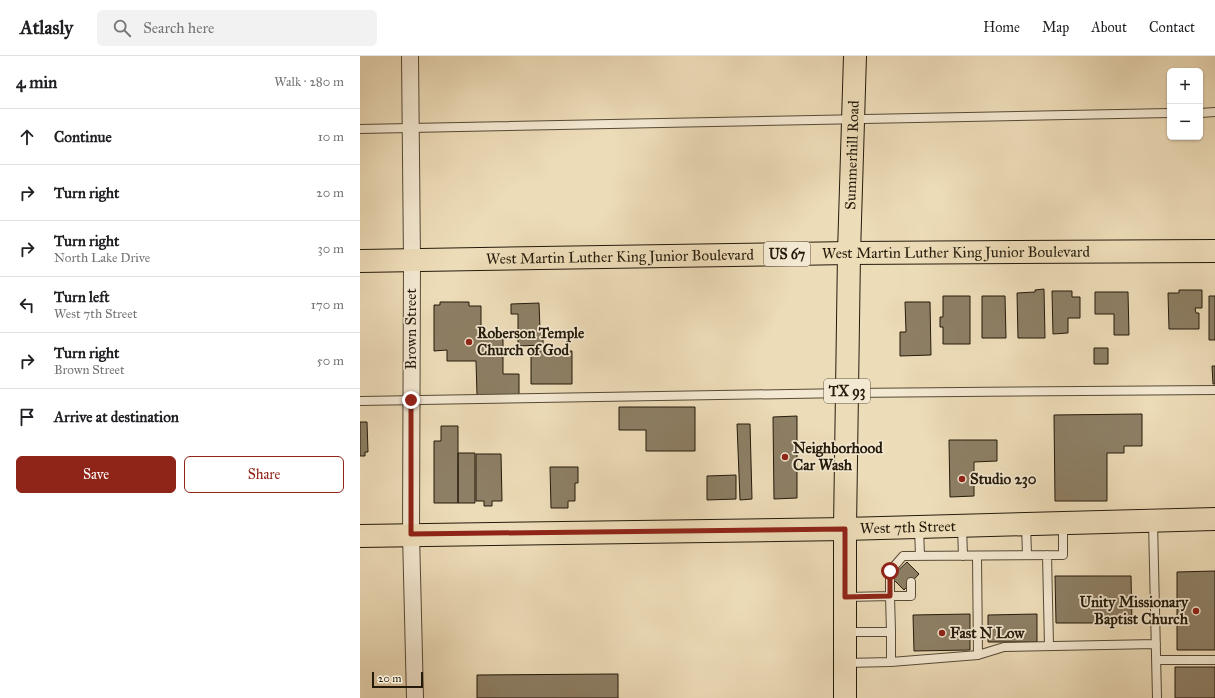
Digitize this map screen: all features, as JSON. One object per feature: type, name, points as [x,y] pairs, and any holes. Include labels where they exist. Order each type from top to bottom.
[{"type":"main road","name":"Summerhill Road","points":[[849,253],[855,56]]},
{"type":"main road","name":"West Martin Luther King Junior Boulevard","points":[[360,261],[849,253],[1215,251]]},
{"type":"main road","name":"TX 93","points":[[845,698],[845,529],[849,253]]},
{"type":"main road","name":"West 7th Street","points":[[360,536],[411,534],[845,529],[1215,519]]},
{"type":"street","name":"Brown Street","points":[[410,56],[412,260],[411,534],[415,698]]},
{"type":"lane","points":[[1203,113],[1215,112]]},
{"type":"lane","points":[[360,129],[1167,113]]},
{"type":"lane","points":[[360,401],[847,393],[1215,390]]},
{"type":"lane","points":[[1153,521],[1157,698]]},
{"type":"lane","points":[[891,662],[890,571],[897,567],[903,556],[1063,555],[1063,523]]},
{"type":"lane","points":[[1026,524],[1027,555]]},
{"type":"lane","points":[[962,526],[963,556]]},
{"type":"lane","points":[[919,527],[920,556]]},
{"type":"lane","points":[[1047,555],[1049,646]]},
{"type":"lane","points":[[977,556],[978,655]]},
{"type":"lane","points":[[845,597],[911,596],[911,582]]},
{"type":"lane","points":[[845,632],[891,632]]},
{"type":"lane","points":[[844,663],[891,662],[978,655],[1004,647],[1156,644]]},
{"type":"lane","points":[[1156,660],[1215,660]]},
{"type":"building","points":[[1044,289],[1045,338],[1018,338],[1017,293],[1035,292],[1035,290]]},
{"type":"building","points":[[1179,290],[1202,290],[1202,308],[1195,308],[1196,313],[1199,313],[1199,329],[1169,329],[1168,293],[1179,293]]},
{"type":"building","points":[[1052,291],[1072,291],[1072,297],[1080,297],[1080,318],[1068,318],[1068,333],[1053,334]]},
{"type":"building","points":[[1095,292],[1128,292],[1129,335],[1114,335],[1114,314],[1095,314]]},
{"type":"building","points":[[943,296],[970,296],[970,344],[943,344],[943,327],[940,327],[940,317],[943,317]]},
{"type":"building","points":[[982,296],[1005,296],[1006,338],[982,338]]},
{"type":"building","points":[[1209,296],[1215,296],[1215,340],[1209,340]]},
{"type":"building","name":"Roberson Temple Church of God","points":[[440,302],[469,302],[469,306],[481,306],[481,334],[503,333],[503,374],[519,374],[519,395],[477,395],[476,361],[447,361],[447,350],[434,351],[434,305],[440,305]]},
{"type":"building","points":[[905,302],[930,302],[931,355],[900,356],[900,332],[906,332]]},
{"type":"building","points":[[539,303],[540,329],[543,329],[543,345],[518,346],[518,314],[511,314],[511,304]]},
{"type":"building","points":[[1094,348],[1108,348],[1108,364],[1094,364]]},
{"type":"building","points":[[531,351],[572,351],[572,384],[531,384]]},
{"type":"building","points":[[1212,366],[1215,366],[1215,384],[1213,384]]},
{"type":"building","points":[[619,407],[695,407],[695,451],[646,451],[646,430],[619,430]]},
{"type":"building","points":[[1142,414],[1142,446],[1124,446],[1124,453],[1107,453],[1107,501],[1055,501],[1054,415]]},
{"type":"building","name":"Neighborhood Car Wash","points":[[797,416],[797,498],[774,499],[773,417]]},
{"type":"building","points":[[360,422],[367,422],[368,452],[365,452],[365,456],[360,456]]},
{"type":"building","points":[[737,424],[750,424],[752,499],[740,500]]},
{"type":"building","points":[[441,426],[458,426],[458,503],[434,503],[434,441],[441,441]]},
{"type":"building","name":"Studio 230","points":[[949,440],[997,440],[997,461],[974,462],[974,496],[950,497]]},
{"type":"building","points":[[458,453],[475,453],[475,503],[458,503]]},
{"type":"building","points":[[476,454],[501,454],[502,501],[492,501],[492,506],[484,506],[484,501],[476,501]]},
{"type":"building","points":[[550,467],[578,467],[578,483],[575,483],[575,501],[568,501],[568,508],[551,508]]},
{"type":"building","points":[[736,475],[736,499],[707,500],[707,476]]},
{"type":"building","points":[[907,562],[919,574],[904,590],[891,577]]},
{"type":"building","name":"Unity Missionary Baptist Church","points":[[1215,571],[1215,650],[1177,650],[1177,572]]},
{"type":"building","points":[[1055,576],[1131,576],[1132,623],[1056,623]]},
{"type":"building","name":"Fast N Low","points":[[970,614],[970,650],[914,651],[913,615]]},
{"type":"building","points":[[1037,614],[1037,642],[988,642],[988,615]]},
{"type":"building","points":[[1175,667],[1215,667],[1215,698],[1175,698]]},
{"type":"building","points":[[618,674],[618,698],[477,698],[477,675]]},
{"type":"place","name":"Roberson Temple Church of God","points":[[469,342]]},
{"type":"place","name":"Neighborhood Car Wash","points":[[785,457]]},
{"type":"place","name":"Studio 230","points":[[962,479]]},
{"type":"place","name":"Unity Missionary Baptist Church","points":[[1196,611]]},
{"type":"place","name":"Fast N Low","points":[[942,633]]},
{"type":"route","points":[[411,400],[411,534],[845,529],[845,597],[890,596],[890,571]]}]
